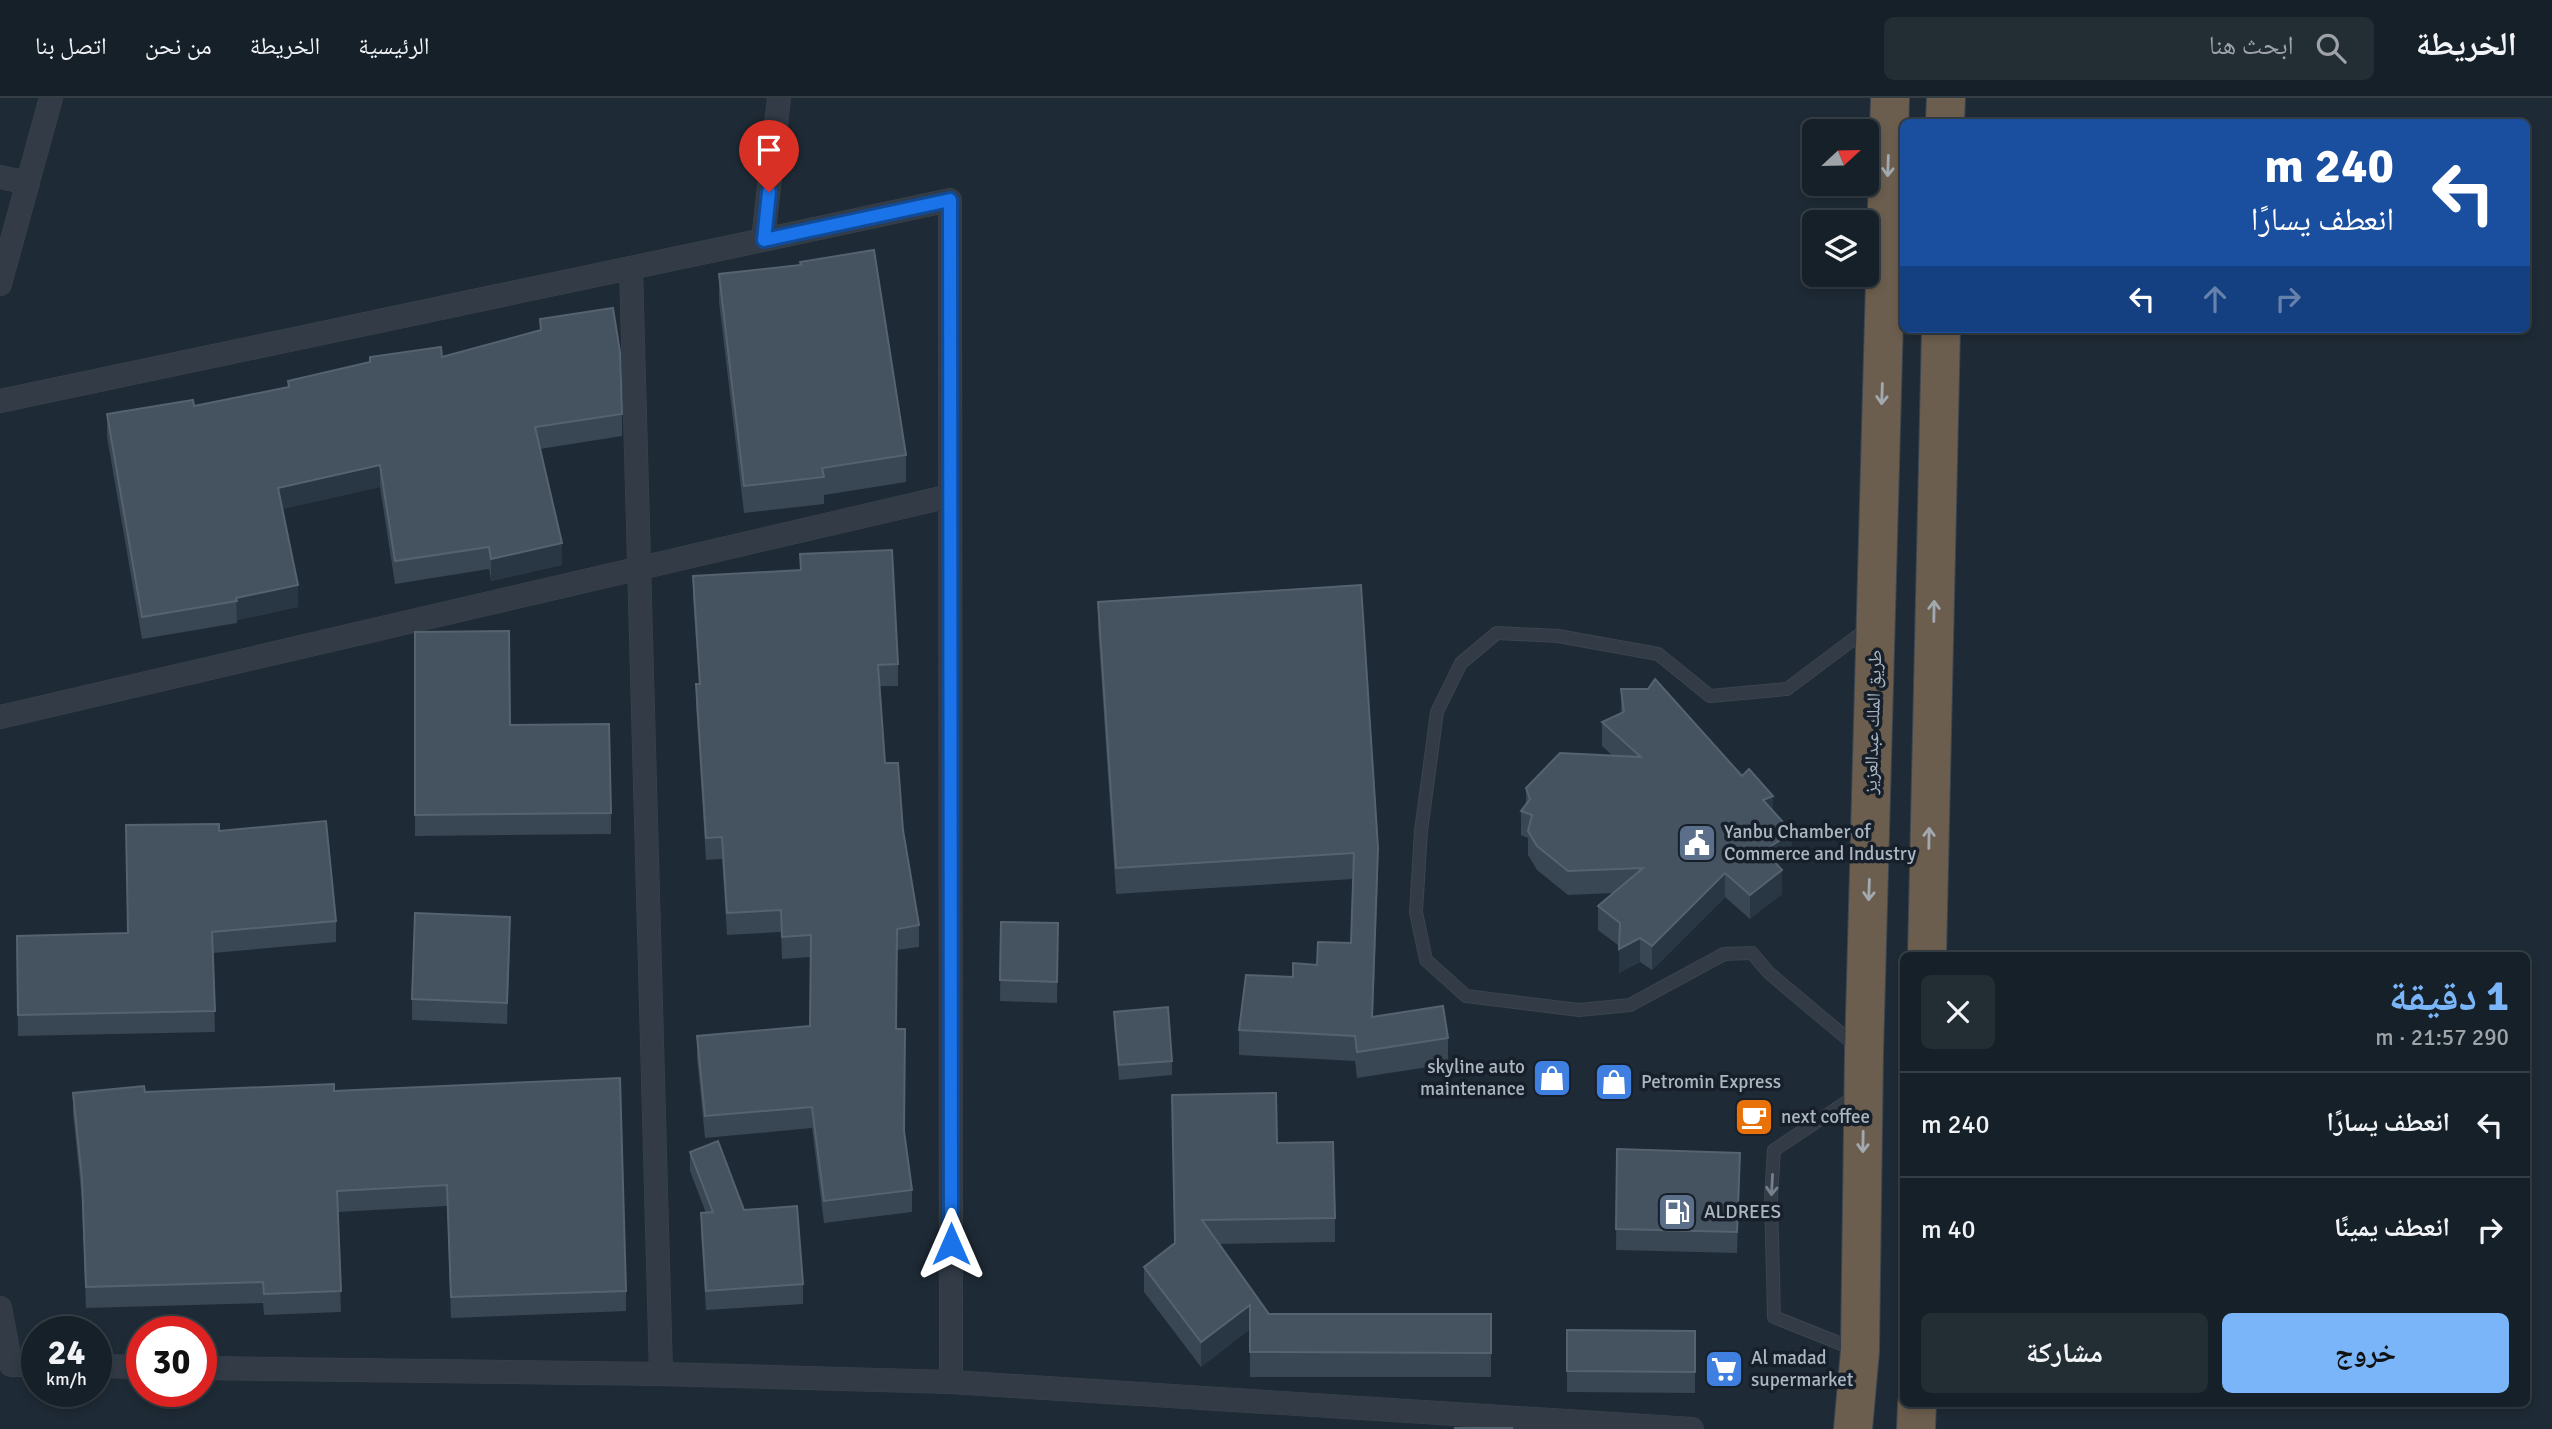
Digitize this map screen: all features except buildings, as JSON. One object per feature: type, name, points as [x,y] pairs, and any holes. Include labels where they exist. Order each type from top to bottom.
[{"type":"highway","name":"طريق الملك عبدالعزيز","points":[[1853,1429],[1860,1351],[1864,1053],[1890,98]]},
{"type":"highway","points":[[1945,119],[1946,98]]},
{"type":"highway","points":[[1927,952],[1941,333]]},
{"type":"highway","points":[[1916,1429],[1917,1407]]},
{"type":"street","points":[[0,284],[51,98]]},
{"type":"street","points":[[764,240],[779,98]]},
{"type":"street","points":[[0,177],[28,183]]},
{"type":"street","points":[[0,401],[950,200],[951,1382]]},
{"type":"street","points":[[631,268],[661,1374]]},
{"type":"street","points":[[0,717],[950,496]]},
{"type":"street","points":[[0,1308],[11,1365],[21,1365]]},
{"type":"street","points":[[217,1368],[661,1374],[951,1382],[1692,1429]]},
{"type":"lane","points":[[1864,1053],[1769,973],[1752,953],[1724,954],[1630,1005],[1579,1010],[1466,996],[1426,960],[1416,912],[1421,831],[1437,712],[1461,663],[1497,634],[1558,636],[1658,654],[1710,696],[1787,689],[1876,622]]},
{"type":"lane","points":[[1860,1351],[1774,1317],[1771,1197],[1774,1150],[1864,1091]]},
{"type":"place","name":"Yanbu Chamber of Commerce and Industry","points":[[1697,843]]},
{"type":"place","name":"skyline auto maintenance","points":[[1552,1078]]},
{"type":"place","name":"Petromin Express","points":[[1614,1082]]},
{"type":"place","name":"next coffee","points":[[1754,1117]]},
{"type":"place","name":"ALDREES","points":[[1677,1212]]},
{"type":"place","name":"Al madad supermarket","points":[[1724,1369]]},
{"type":"route","points":[[769,192],[764,240],[950,200],[951,1244]]}]
